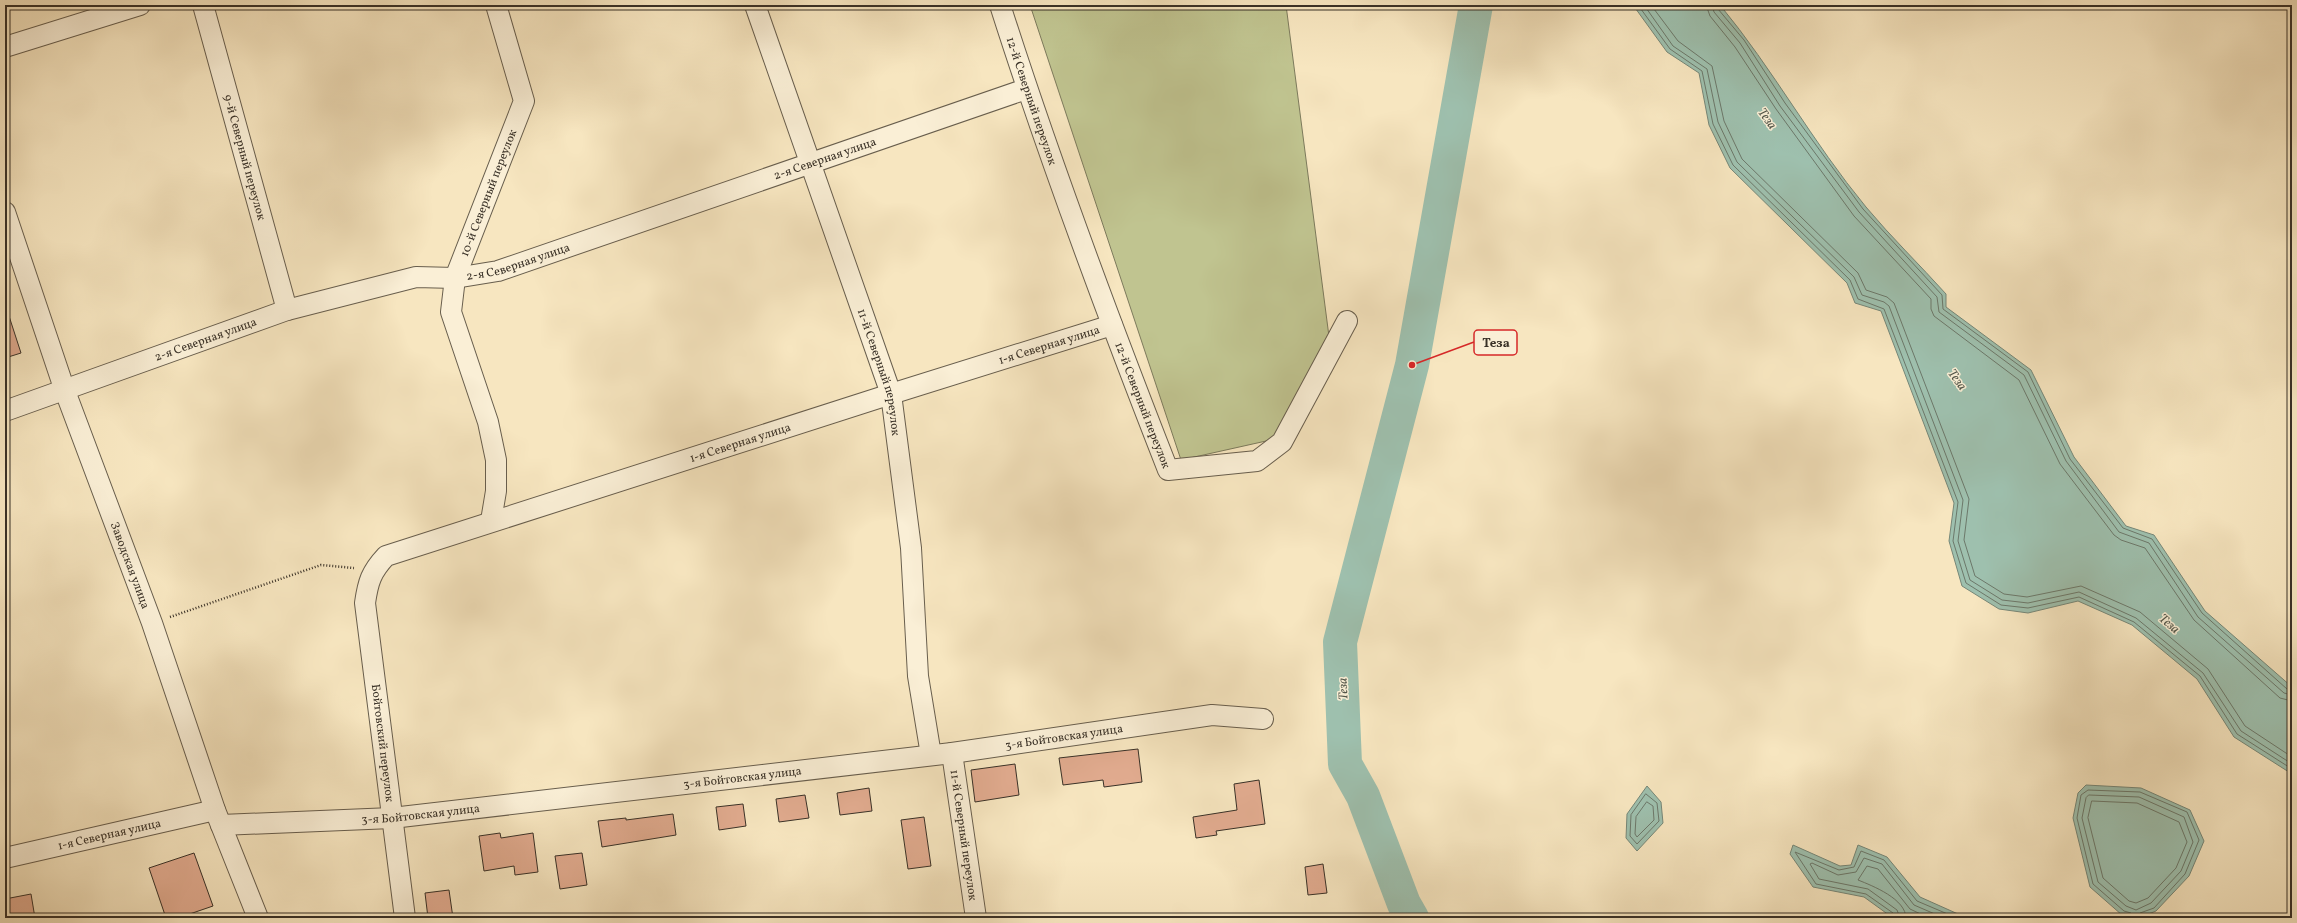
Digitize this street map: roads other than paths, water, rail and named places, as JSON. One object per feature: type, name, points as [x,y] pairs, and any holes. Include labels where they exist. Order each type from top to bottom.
[{"type":"street","points":[[5,47],[140,5]]},
{"type":"street","name":"9-й Северный переулок","points":[[202,5],[287,310]]},
{"type":"street","name":"10-й Северный переулок","points":[[491,521],[496,491],[496,460],[488,422],[451,312],[455,278],[524,101],[496,5]]},
{"type":"street","name":"11-й Северный переулок","points":[[755,5],[890,394],[911,548],[918,676],[931,755]]},
{"type":"street","name":"12-й Северный переулок","points":[[1000,5],[1026,89],[1112,325],[1168,470],[1257,462],[1282,442],[1347,321]]},
{"type":"street","name":"2-я Северная улица","points":[[5,411],[65,391],[287,310],[416,277],[455,278],[498,271],[1026,89]]},
{"type":"street","name":"Заводская улица","points":[[5,212],[65,391],[152,623],[218,818],[258,918]]},
{"type":"street","name":"1-я Северная улица","points":[[374,569],[386,556],[491,521],[1112,325]]},
{"type":"street","name":"Бойтовский переулок","points":[[374,569],[368,586],[365,604],[405,918]]},
{"type":"street","name":"3-я Бойтовская улица","points":[[218,818],[392,818],[931,755],[1212,715],[1263,719]]},
{"type":"street","name":"11-й Северный переулок","points":[[952,752],[976,918]]},
{"type":"street","name":"1-я Северная улица","points":[[7,852],[218,818]]},
{"type":"water","points":[[1633,5],[1720,5],[1758,55],[1847,183],[1895,240],[1946,294],[1946,307],[2031,370],[2074,457],[2126,526],[2154,535],[2205,611],[2292,687],[2292,774],[2234,737],[2197,679],[2132,625],[2078,601],[2028,613],[1999,609],[1962,586],[1949,541],[1954,503],[1881,311],[1855,303],[1847,283],[1730,168],[1709,125],[1699,73],[1667,52]]},
{"type":"water","points":[[2086,785],[2141,788],[2190,810],[2204,841],[2189,876],[2156,911],[2138,918],[2122,915],[2090,887],[2073,818],[2078,793]]},
{"type":"water","points":[[1647,786],[1661,802],[1663,823],[1637,851],[1626,838],[1627,814]]},
{"type":"water","points":[[1793,845],[1840,866],[1851,865],[1858,845],[1887,857],[1920,897],[1967,918],[1893,918],[1864,897],[1813,887],[1790,854]]},
{"type":"waterway","name":"Теза","points":[[1412,918],[1404,904],[1363,796],[1345,764],[1340,642],[1412,365],[1476,5]]},
{"type":"place","name":"Теза","points":[[1412,365]]}]
